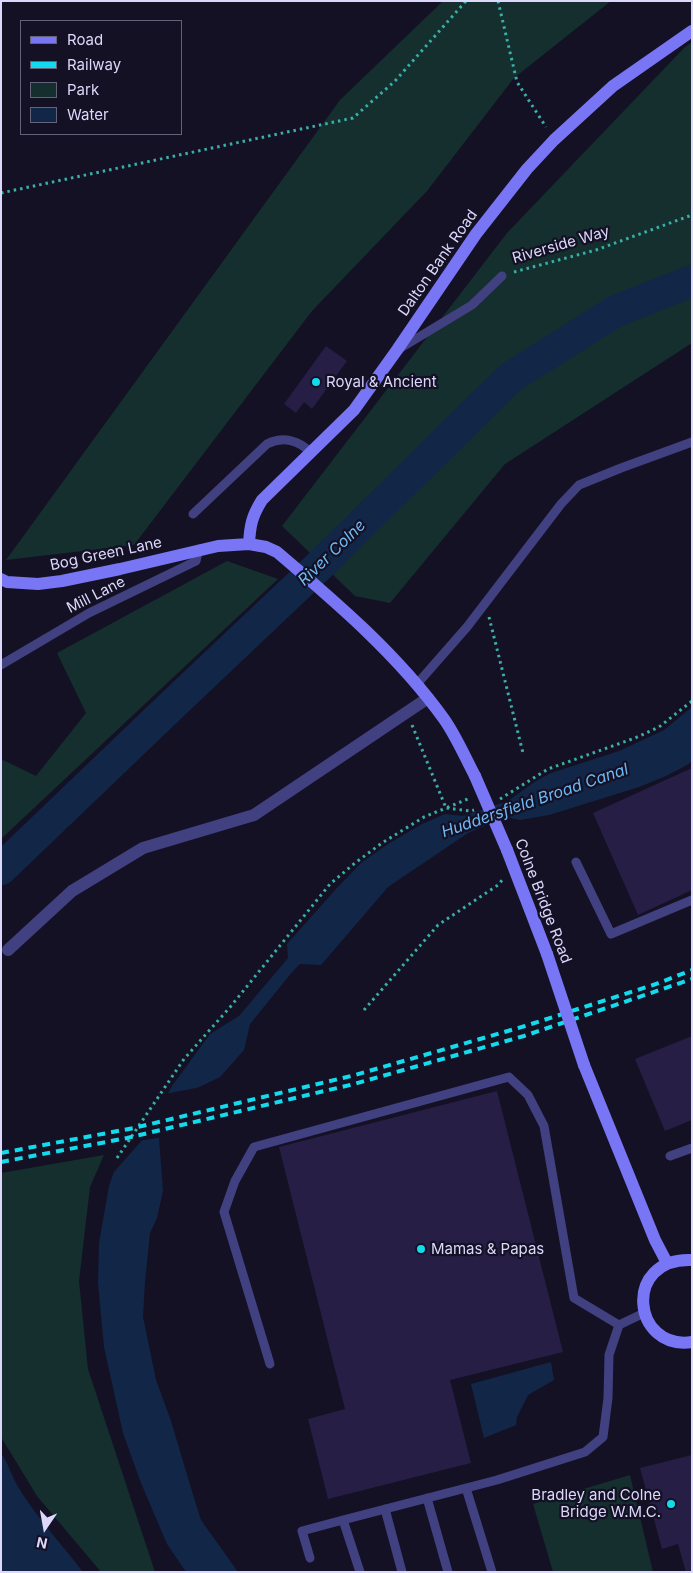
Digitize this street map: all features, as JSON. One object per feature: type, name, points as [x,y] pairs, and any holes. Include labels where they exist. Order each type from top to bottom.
[{"type":"main road","name":"Dalton Bank Road","points":[[249,544],[250,525],[262,500],[354,410],[476,234],[527,169],[554,140],[613,86],[692,31]]},
{"type":"main road","name":"Colne Bridge Road","points":[[218,546],[249,544],[266,547],[277,552],[348,613],[417,684],[445,721],[475,776],[507,850],[547,954],[584,1065],[655,1240],[667,1263]]},
{"type":"main road","name":"Bog Green Lane","points":[[1,579],[7,582],[38,584],[62,581],[218,546]]},
{"type":"main road","points":[[692,1260],[667,1263],[657,1270],[649,1279],[644,1290],[642,1302],[644,1313],[651,1326],[661,1336],[674,1342],[692,1342]]},
{"type":"street","points":[[8,950],[72,891],[143,848],[254,815],[428,698]]},
{"type":"lane","name":"Riverside Way","points":[[397,350],[472,305],[502,276]]},
{"type":"lane","points":[[193,514],[267,444],[278,439],[297,441],[311,452]]},
{"type":"lane","points":[[417,684],[467,627],[561,504],[579,486],[692,442]]},
{"type":"lane","name":"Mill Lane","points":[[1,665],[89,613],[196,561],[199,549]]},
{"type":"lane","points":[[576,862],[611,934],[692,900]]},
{"type":"lane","points":[[270,1364],[224,1212],[235,1181],[254,1147],[509,1077],[528,1095],[544,1126],[574,1298],[619,1325]]},
{"type":"lane","points":[[670,1156],[692,1148]]},
{"type":"lane","points":[[310,1558],[302,1531],[497,1480],[585,1452],[603,1437],[608,1398],[610,1355],[619,1325],[644,1313]]},
{"type":"lane","points":[[466,1488],[492,1572]]},
{"type":"lane","points":[[426,1498],[448,1572]]},
{"type":"lane","points":[[386,1509],[402,1572]]},
{"type":"lane","points":[[343,1520],[360,1572]]},
{"type":"path","points":[[1,193],[352,118],[395,81],[466,1]]},
{"type":"path","points":[[498,1],[517,82],[554,140]]},
{"type":"path","name":"Riverside Way","points":[[502,276],[588,253],[692,215]]},
{"type":"path","points":[[486,602],[523,753]]},
{"type":"path","points":[[497,800],[548,769],[635,738],[659,727],[692,701]]},
{"type":"path","points":[[407,712],[446,808]]},
{"type":"path","points":[[117,1158],[184,1059],[231,1006],[330,884],[354,863],[382,843],[424,817],[468,799]]},
{"type":"path","points":[[446,808],[471,811],[480,807]]},
{"type":"path","points":[[364,1010],[438,925],[498,885],[514,868]]},
{"type":"green space","points":[[443,1],[611,1],[514,78],[427,191],[312,311],[134,545],[6,560],[340,100]]},
{"type":"green space","points":[[692,42],[692,343],[505,464],[390,603],[355,596],[282,526],[507,233],[684,48]]},
{"type":"green space","points":[[227,561],[278,579],[1,839],[1,759],[36,776],[86,713],[57,653]]},
{"type":"green space","points":[[104,1155],[90,1187],[79,1281],[88,1369],[155,1572],[101,1572],[37,1496],[1,1437],[1,1173]]},
{"type":"green space","points":[[630,1475],[653,1572],[553,1572],[533,1504]]},
{"type":"water","name":"Huddersfield Broad Canal","points":[[692,707],[692,761],[687,765],[639,787],[549,815],[520,820],[506,817],[468,833],[388,887],[321,965],[300,964],[293,971],[250,1024],[244,1050],[220,1077],[189,1092],[159,1138],[163,1191],[157,1218],[150,1233],[143,1317],[156,1380],[171,1421],[201,1520],[238,1572],[186,1572],[167,1544],[141,1483],[123,1433],[104,1347],[98,1283],[99,1243],[109,1186],[114,1172],[144,1138],[172,1086],[210,1034],[239,1016],[288,958],[287,944],[361,863],[422,824],[445,814],[463,816],[508,801],[551,773],[619,751],[664,730]]},
{"type":"water","points":[[551,1362],[554,1380],[528,1395],[517,1417],[516,1425],[484,1438],[471,1384]]},
{"type":"water","points":[[1,1453],[24,1496],[83,1572],[1,1572]]},
{"type":"pier","points":[[201,1087],[190,1094],[163,1137],[138,1141],[165,1094]]},
{"type":"building","name":"Royal & Ancient","points":[[326,346],[347,361],[312,409],[304,402],[296,413],[284,404]]},
{"type":"building","points":[[692,768],[692,890],[638,915],[593,813]]},
{"type":"building","points":[[692,1036],[692,1120],[665,1131],[635,1059]]},
{"type":"building","name":"Mamas & Papas","points":[[497,1091],[563,1352],[450,1380],[471,1463],[328,1499],[308,1419],[345,1409],[279,1147]]},
{"type":"building","name":"Bradley and Colne Bridge W.M.C.","points":[[692,1455],[692,1572],[686,1572],[678,1544],[662,1549],[640,1468]]},
{"type":"waterway","name":"River Colne","points":[[1,869],[319,566],[511,377],[616,311],[692,281]]},
{"type":"railway","points":[[1,1153],[134,1128],[355,1075],[525,1026],[656,984],[692,970]]},
{"type":"railway","points":[[1,1162],[127,1138],[354,1084],[524,1036],[692,979]]},
{"type":"place","name":"Royal & Ancient","points":[[316,382]]},
{"type":"place","name":"Mamas & Papas","points":[[421,1249]]},
{"type":"place","name":"Bradley and Colne Bridge W.M.C.","points":[[671,1504]]}]
